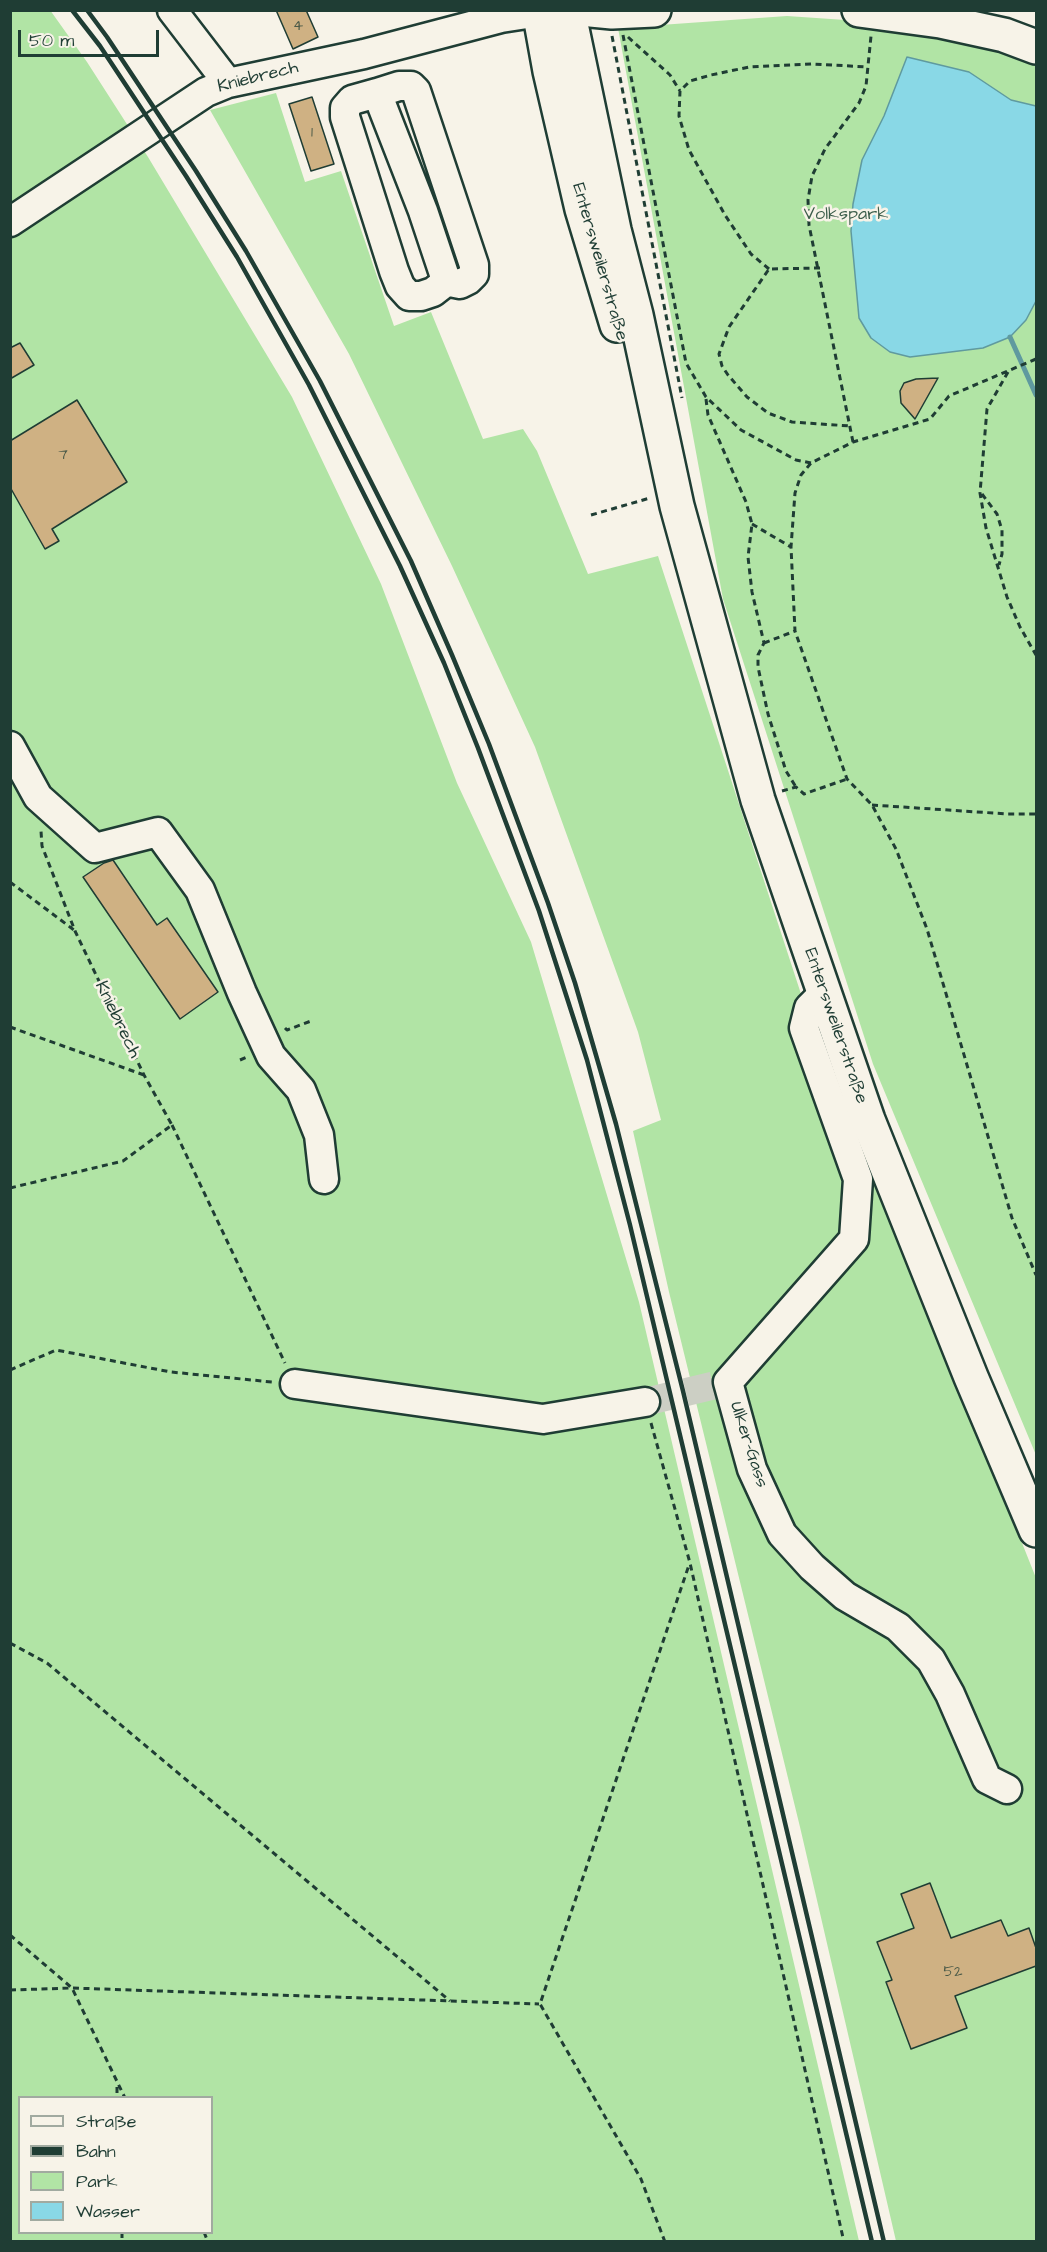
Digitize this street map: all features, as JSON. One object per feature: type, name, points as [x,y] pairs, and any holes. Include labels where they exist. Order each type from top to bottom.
[{"type":"main road","points":[[601,22],[612,12],[654,10]]},
{"type":"main road","points":[[993,10],[1036,24]]},
{"type":"main road","name":"Entersweilerstraße","points":[[550,11],[614,230],[636,315],[677,506],[758,800],[872,1131],[971,1377],[1036,1530]]},
{"type":"main road","points":[[865,22],[940,21],[1004,35],[1036,47]]},
{"type":"street","points":[[172,10],[228,83]]},
{"type":"street","name":"Kniebrech","points":[[10,222],[206,92],[228,83],[364,54],[508,16],[550,11]]},
{"type":"street","points":[[377,93],[391,124],[445,277],[450,282],[460,284],[474,274],[474,265],[416,91],[411,86],[399,86],[352,100],[345,108],[345,117],[394,271],[400,286],[409,296],[420,296],[433,292],[442,285],[445,277]]},
{"type":"street","points":[[366,181],[439,159]]},
{"type":"street","points":[[394,271],[412,266],[420,260],[423,244],[433,240]]},
{"type":"street","points":[[10,746],[38,797],[95,848],[158,832],[200,890],[242,993],[271,1056],[301,1090],[319,1135],[324,1179]]},
{"type":"street","name":"Ulker-Gass","points":[[823,994],[809,1008],[804,1028],[858,1179],[854,1239],[728,1382],[752,1469],[782,1534],[812,1567],[845,1596],[898,1628],[932,1660],[950,1694],[987,1779],[1007,1789]]},
{"type":"street","points":[[294,1384],[543,1419],[645,1402]]},
{"type":"path","points":[[601,22],[683,405]]},
{"type":"path","points":[[853,442],[820,268],[809,225],[808,200],[812,176],[825,149],[859,104],[866,86],[868,67],[865,22]]},
{"type":"path","points":[[811,463],[796,460],[741,430],[706,397],[686,363],[622,31],[670,75],[680,91],[679,116],[690,150],[725,214],[751,254],[769,269],[820,268]]},
{"type":"path","points":[[680,91],[690,81],[749,68],[813,64],[868,67]]},
{"type":"path","points":[[769,269],[729,327],[719,354],[722,366],[747,397],[768,413],[792,422],[849,426]]},
{"type":"path","points":[[1036,359],[949,396],[930,419],[853,442],[811,463],[801,475],[795,493],[791,547],[795,631],[847,779],[872,805],[896,849],[927,929],[1012,1218],[1036,1275]]},
{"type":"path","points":[[1009,370],[987,410],[980,492],[986,528],[1008,597],[1020,627],[1036,655]]},
{"type":"path","points":[[706,397],[708,415],[746,502],[752,525],[748,557],[752,592],[764,643],[758,655],[758,667],[768,714],[786,771],[796,787],[804,794],[847,779]]},
{"type":"path","points":[[980,492],[997,514],[1002,530],[1002,554],[999,566]]},
{"type":"path","points":[[591,515],[650,497],[677,506]]},
{"type":"path","points":[[752,525],[791,547]]},
{"type":"path","points":[[764,643],[795,631]]},
{"type":"path","points":[[775,794],[796,787]]},
{"type":"path","name":"Kniebrech","points":[[38,797],[42,846],[75,931],[144,1075],[172,1125],[294,1384]]},
{"type":"path","points":[[872,805],[1036,814]]},
{"type":"path","points":[[10,882],[75,931]]},
{"type":"path","points":[[10,1027],[144,1075]]},
{"type":"path","points":[[10,1188],[123,1161],[172,1125]]},
{"type":"path","points":[[10,1370],[56,1350],[171,1372],[294,1384]]},
{"type":"path","points":[[645,1402],[690,1563],[844,2241]]},
{"type":"path","points":[[665,2241],[641,2179],[540,2004],[690,1563]]},
{"type":"path","points":[[10,1643],[47,1663],[450,2001]]},
{"type":"path","points":[[10,1935],[72,1988],[123,2096]]},
{"type":"path","points":[[10,1990],[72,1988],[540,2004]]},
{"type":"path","points":[[117,2085],[117,2096]]},
{"type":"green space","points":[[50,10],[87,62],[148,157],[292,397],[381,584],[457,783],[531,942],[639,1302],[859,2241],[11,2242],[10,11]]},
{"type":"green space","name":"Volkspark","points":[[787,16],[860,21],[965,37],[1036,58],[1036,1455],[873,1064],[723,599],[618,28]]},
{"type":"green space","points":[[276,93],[305,182],[341,171],[394,326],[431,312],[483,439],[523,429],[537,451],[588,574],[658,556],[818,1046],[905,1250],[1036,1578],[1036,2241],[896,2241],[800,1827],[669,1292],[633,1131],[661,1120],[638,1032],[535,747],[452,566],[349,354],[210,110]]},
{"type":"water","points":[[907,57],[969,72],[1011,100],[1036,106],[1036,301],[1026,320],[1010,337],[983,348],[910,357],[890,352],[871,338],[859,318],[851,231],[853,204],[862,160],[884,116]]},
{"type":"building","points":[[276,10],[306,10],[318,37],[293,49]]},
{"type":"building","points":[[312,97],[334,164],[311,171],[289,104]]},
{"type":"building","points":[[20,343],[34,365],[10,379],[10,348]]},
{"type":"building","points":[[938,378],[915,419],[901,403],[900,391],[904,383],[916,379]]},
{"type":"building","points":[[77,400],[127,482],[52,529],[59,541],[45,549],[10,487],[10,441]]},
{"type":"building","points":[[113,860],[157,925],[167,918],[218,992],[180,1019],[83,877],[104,863]]},
{"type":"building","points":[[930,1883],[951,1938],[1001,1920],[1008,1936],[1029,1928],[1036,1948],[1036,1966],[955,1996],[967,2028],[911,2049],[886,1982],[892,1980],[877,1942],[914,1928],[901,1894]]},
{"type":"waterway","points":[[1010,337],[1036,395]]},
{"type":"tunnel","points":[[645,1402],[728,1382]]},
{"type":"railway","points":[[72,10],[100,46],[186,176],[237,257],[309,385],[400,566],[444,663],[539,911],[587,1060],[630,1225],[872,2242]]},
{"type":"railway","points":[[87,10],[196,171],[246,251],[320,381],[411,561],[489,744],[548,903],[575,983],[616,1124],[683,1391],[884,2242]]}]
